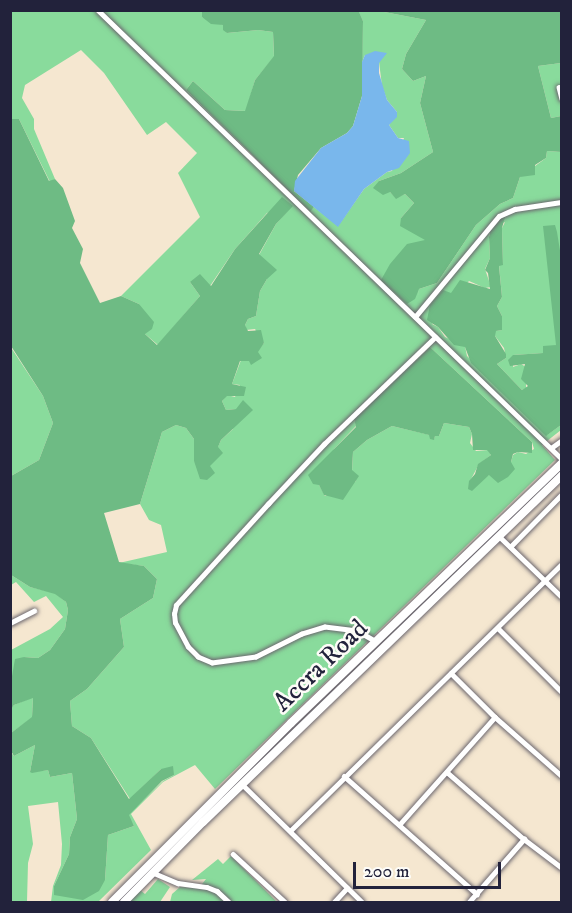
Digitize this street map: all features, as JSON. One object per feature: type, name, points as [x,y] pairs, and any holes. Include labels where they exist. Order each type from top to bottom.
[{"type":"highway","name":"Accra Road","points":[[112,903],[561,461]]},
{"type":"highway","name":"Accra Road","points":[[124,903],[242,784],[561,475]]},
{"type":"street","points":[[98,10],[551,448],[561,461]]},
{"type":"street","points":[[559,87],[561,99]]},
{"type":"street","points":[[415,317],[499,216],[515,209],[561,202]]},
{"type":"street","points":[[376,642],[357,631],[325,627],[302,634],[256,657],[212,663],[198,657],[188,647],[174,614],[176,604],[324,444],[435,337]]},
{"type":"street","points":[[551,448],[561,440]]},
{"type":"street","points":[[510,547],[561,494]]},
{"type":"street","points":[[499,536],[561,597]]},
{"type":"street","points":[[290,831],[561,564]]},
{"type":"street","points":[[10,623],[34,611]]},
{"type":"street","points":[[498,628],[561,692]]},
{"type":"street","points":[[451,673],[495,717],[561,776]]},
{"type":"street","points":[[399,825],[448,773],[495,717]]},
{"type":"street","points":[[556,771],[561,765]]},
{"type":"street","points":[[448,773],[561,868]]},
{"type":"street","points":[[344,776],[477,894]]},
{"type":"street","points":[[242,784],[362,903]]},
{"type":"street","points":[[470,903],[524,839]]},
{"type":"street","points":[[233,854],[285,903]]},
{"type":"street","points":[[154,873],[178,883],[207,887],[217,891],[229,903]]},
{"type":"street","points":[[334,903],[347,888]]},
{"type":"green space","points":[[358,10],[363,21],[362,96],[353,126],[347,133],[321,148],[298,175],[294,191],[314,207],[310,212],[186,90],[193,81],[225,110],[245,111],[255,80],[274,56],[273,32],[258,30],[227,33],[223,30],[223,25],[211,24],[202,17],[202,11]]},
{"type":"green space","points":[[11,11],[202,11],[202,17],[223,25],[227,33],[258,30],[273,32],[274,57],[255,80],[246,111],[225,110],[193,81],[186,90],[309,212],[314,207],[338,226],[364,189],[387,172],[392,171],[404,138],[398,138],[389,125],[397,112],[387,100],[382,86],[379,62],[365,55],[362,62],[363,21],[358,11],[379,11],[426,20],[406,54],[402,69],[413,81],[426,76],[420,103],[433,152],[401,173],[379,181],[396,198],[405,194],[414,203],[401,218],[426,240],[418,295],[419,289],[437,283],[476,225],[500,204],[513,198],[520,177],[546,158],[547,151],[561,152],[561,263],[560,251],[556,345],[544,353],[513,355],[513,367],[521,364],[526,367],[526,388],[522,390],[497,364],[506,358],[504,348],[495,336],[495,331],[502,330],[502,316],[497,306],[502,297],[499,265],[503,265],[502,228],[505,222],[491,228],[489,237],[490,258],[485,269],[491,287],[485,288],[469,281],[432,324],[438,327],[445,337],[465,346],[467,356],[547,435],[561,425],[561,430],[542,445],[555,460],[215,789],[195,765],[163,782],[131,814],[151,850],[98,902],[51,902],[53,886],[61,865],[62,844],[58,802],[28,806],[33,844],[28,863],[27,902],[11,902],[10,751],[14,756],[35,745],[30,772],[48,770],[50,777],[72,773],[77,819],[70,837],[69,854],[54,886],[105,880],[108,835],[134,826],[128,815],[163,781],[174,775],[161,769],[130,799],[91,738],[72,726],[70,701],[87,689],[124,647],[120,619],[153,598],[157,579],[144,566],[119,563],[167,552],[161,525],[149,520],[140,504],[162,432],[176,425],[186,428],[194,439],[194,461],[209,467],[221,440],[233,429],[236,409],[226,410],[222,401],[227,395],[235,397],[240,385],[232,384],[241,360],[249,361],[264,343],[255,329],[246,330],[245,325],[248,319],[256,316],[260,291],[267,279],[259,255],[276,224],[292,206],[267,213],[235,249],[210,286],[190,282],[200,296],[158,345],[145,334],[139,304],[121,296],[200,217],[178,173],[197,153],[166,122],[147,135],[104,73],[81,50],[25,85],[22,98],[34,119],[34,129],[55,179],[50,182],[19,119],[11,119]],"holes":[[[430,347],[532,442],[534,449],[526,454],[518,452],[513,455],[511,462],[489,475],[470,481],[479,464],[491,455],[488,450],[476,451],[470,443],[472,434],[469,427],[444,423],[439,436],[435,436],[434,439],[430,435],[392,426],[367,440],[353,452],[352,471],[356,481],[325,496],[319,485],[334,449],[356,426],[354,419]]]},
{"type":"green space","points":[[379,11],[561,11],[561,63],[538,66],[551,118],[561,116],[561,152],[547,151],[546,158],[535,165],[535,175],[520,177],[513,198],[500,204],[476,225],[437,283],[419,289],[415,299],[407,304],[381,280],[390,264],[407,244],[425,240],[400,226],[401,218],[414,203],[405,194],[396,199],[390,192],[383,195],[373,188],[379,181],[401,173],[433,152],[420,103],[426,76],[413,81],[402,69],[406,54],[426,20]]},
{"type":"green space","points":[[561,63],[561,116],[551,118],[538,66]]},
{"type":"green space","points":[[11,119],[19,119],[49,181],[55,179],[63,188],[75,221],[72,228],[83,249],[80,263],[100,303],[121,296],[139,304],[154,322],[152,329],[145,334],[157,345],[200,296],[190,282],[200,274],[211,286],[235,249],[282,197],[293,206],[276,224],[259,254],[277,270],[267,279],[260,291],[256,316],[248,319],[245,325],[248,331],[261,330],[264,343],[258,352],[262,358],[251,365],[249,361],[240,361],[232,384],[246,387],[244,396],[227,396],[222,401],[226,410],[236,409],[243,400],[253,410],[221,440],[218,447],[223,453],[210,466],[215,473],[207,480],[200,479],[194,461],[194,439],[186,428],[176,425],[162,432],[140,504],[104,513],[119,562],[144,566],[157,579],[153,598],[120,619],[124,647],[87,689],[70,701],[72,726],[91,738],[129,799],[161,769],[173,766],[174,775],[162,781],[129,815],[134,826],[108,835],[105,880],[99,891],[83,900],[54,895],[54,886],[69,854],[70,837],[77,819],[72,773],[50,777],[48,770],[30,772],[35,745],[14,756],[11,751],[11,733],[32,717],[33,698],[14,705],[11,709],[11,682],[15,659],[38,658],[50,650],[65,629],[68,610],[66,602],[55,594],[30,587],[11,575],[11,476],[39,460],[53,423],[43,396],[11,346]]},
{"type":"green space","points":[[503,216],[505,217],[502,228],[503,265],[499,266],[502,297],[497,306],[502,316],[502,330],[496,331],[495,336],[506,358],[497,364],[522,390],[528,386],[521,379],[525,364],[510,366],[508,360],[513,355],[543,353],[543,346],[556,345],[543,226],[555,225],[557,232],[562,263],[561,425],[546,436],[471,363],[465,347],[454,345],[438,327],[427,320],[430,305],[443,290],[451,293],[460,280],[490,289],[488,273],[485,270],[490,258],[489,237],[491,228]]},
{"type":"green space","points":[[10,346],[43,396],[53,423],[39,460],[11,476]]},
{"type":"green space","points":[[430,347],[532,442],[532,453],[513,454],[511,462],[515,469],[508,477],[498,483],[489,475],[472,491],[468,489],[469,481],[475,474],[478,464],[491,455],[487,450],[473,450],[469,427],[444,423],[439,436],[435,436],[434,440],[430,439],[429,435],[392,426],[367,440],[353,452],[352,470],[359,476],[343,500],[324,495],[319,485],[313,484],[308,475],[356,427],[354,419]]},
{"type":"green space","points":[[11,575],[30,587],[55,593],[66,602],[68,610],[65,629],[50,650],[38,658],[24,657],[11,682],[11,650],[50,629],[63,617],[46,596],[34,602],[16,582],[11,585]]},
{"type":"green space","points":[[33,697],[32,718],[11,733],[10,709]]},
{"type":"green space","points":[[231,856],[277,902],[170,902],[172,894],[180,887],[199,888],[206,879],[192,880],[218,859],[223,864]]},
{"type":"green space","points":[[158,879],[170,887],[160,902],[127,902],[140,890],[145,894]]},
{"type":"water","points":[[375,51],[387,53],[379,63],[379,73],[387,100],[397,112],[397,117],[389,125],[398,138],[409,141],[410,153],[399,168],[387,172],[364,189],[338,227],[294,191],[295,181],[321,148],[347,133],[353,126],[362,96],[362,62],[365,55]]}]
